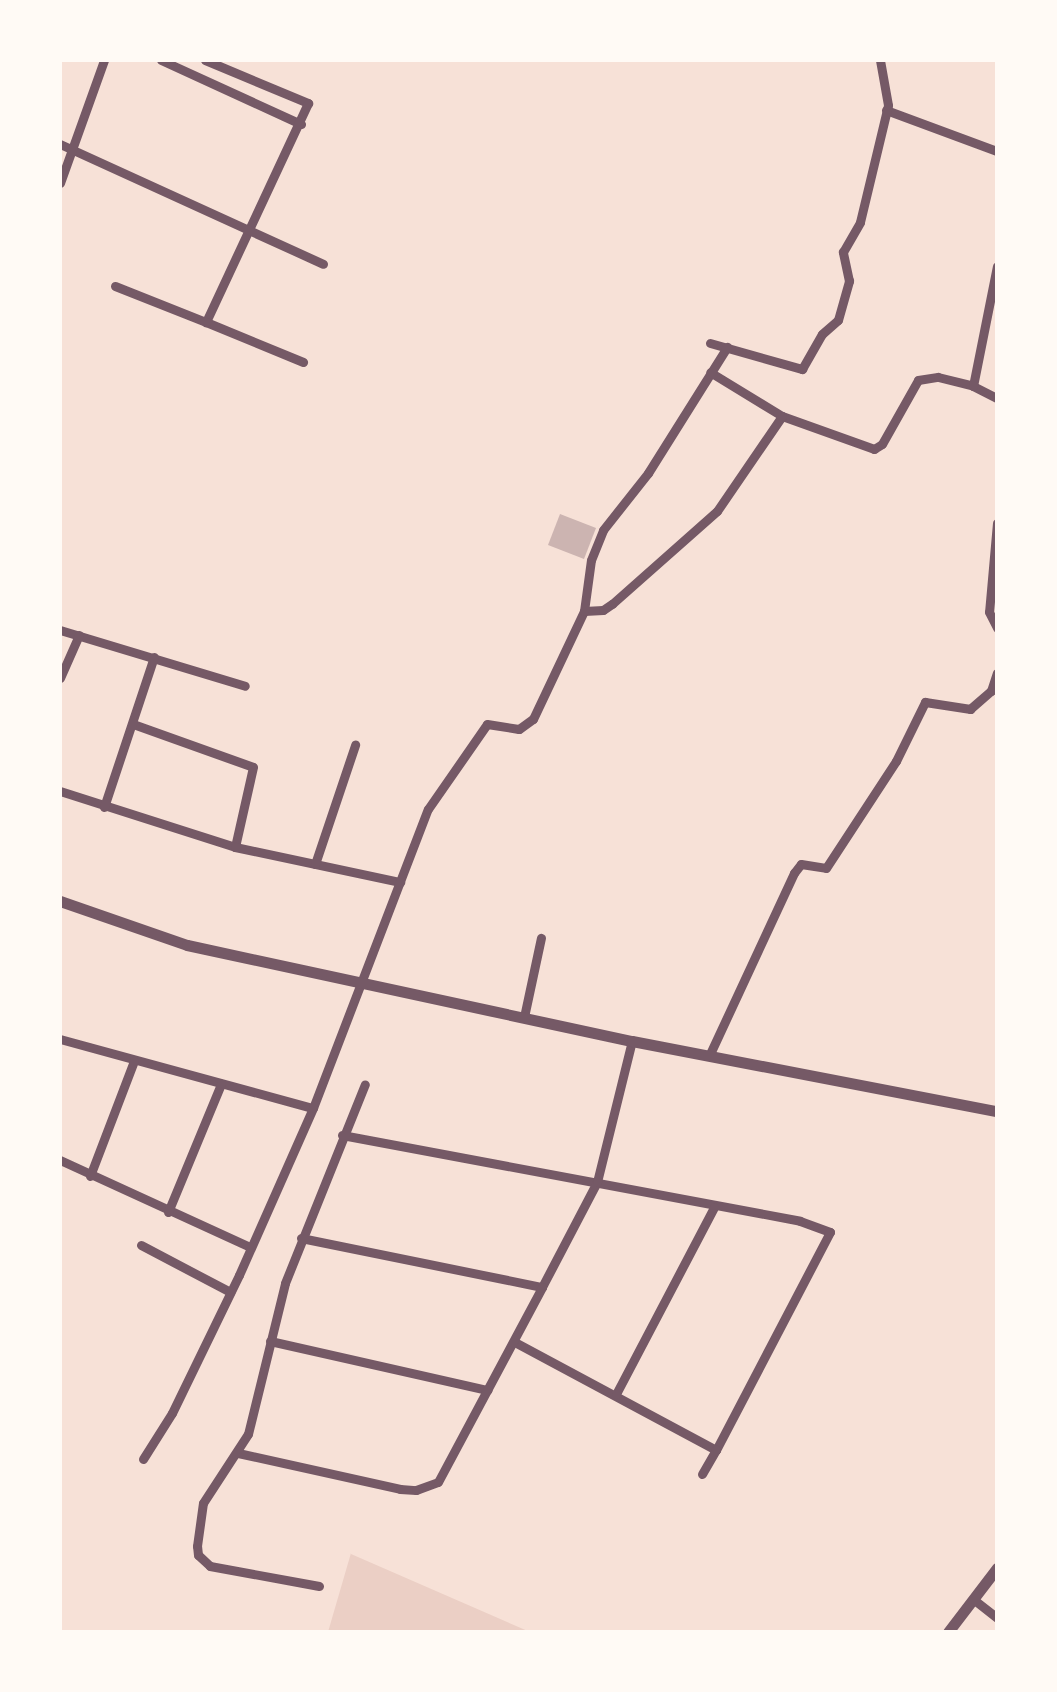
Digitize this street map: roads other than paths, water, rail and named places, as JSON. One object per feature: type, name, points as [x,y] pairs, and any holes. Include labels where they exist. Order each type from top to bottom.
[{"type":"street","points":[[60,183],[75,150],[104,60]]},
{"type":"street","points":[[161,60],[301,124]]},
{"type":"street","points":[[205,60],[308,103],[206,322]]},
{"type":"street","points":[[710,343],[802,368],[822,334],[838,320],[850,281],[843,252],[864,210],[889,94],[880,60]]},
{"type":"street","points":[[245,97],[253,80]]},
{"type":"street","points":[[886,110],[997,151]]},
{"type":"street","points":[[60,144],[247,233],[323,264]]},
{"type":"street","points":[[972,386],[997,266]]},
{"type":"street","points":[[114,286],[302,362]]},
{"type":"street","points":[[143,1459],[172,1412],[313,1108],[428,810],[487,724],[519,728],[532,718],[584,611],[591,560],[603,530],[623,498],[648,473],[727,347]]},
{"type":"street","points":[[710,372],[782,416],[874,449],[882,444],[918,380],[938,378],[972,386],[997,398]]},
{"type":"street","points":[[584,611],[603,610],[612,604],[717,510],[782,416]]},
{"type":"street","points":[[997,524],[989,598],[989,612],[997,628]]},
{"type":"street","points":[[60,630],[244,686]]},
{"type":"street","points":[[60,678],[79,635]]},
{"type":"street","points":[[104,808],[154,657]]},
{"type":"street","points":[[708,1056],[801,864],[826,868],[896,761],[924,702],[970,708],[990,690],[997,673]]},
{"type":"street","points":[[132,724],[253,767],[235,846]]},
{"type":"street","points":[[316,864],[355,745]]},
{"type":"street","points":[[60,791],[104,808],[235,846],[400,882]]},
{"type":"street","points":[[60,902],[153,936],[632,1041],[997,1111]]},
{"type":"street","points":[[524,1017],[540,938]]},
{"type":"street","points":[[60,1039],[313,1108]]},
{"type":"street","points":[[238,1453],[400,1489],[424,1488],[447,1472],[597,1182],[632,1041]]},
{"type":"street","points":[[90,1176],[134,1062]]},
{"type":"street","points":[[168,1212],[221,1084]]},
{"type":"street","points":[[319,1586],[210,1566],[198,1554],[203,1502],[238,1453],[254,1417],[270,1341],[301,1238],[365,1084]]},
{"type":"street","points":[[342,1134],[800,1221],[830,1232],[702,1474]]},
{"type":"street","points":[[60,1160],[250,1246]]},
{"type":"street","points":[[616,1394],[714,1207]]},
{"type":"street","points":[[301,1238],[542,1287]]},
{"type":"street","points":[[141,1245],[230,1292]]},
{"type":"street","points":[[270,1341],[488,1390]]},
{"type":"street","points":[[515,1342],[716,1450]]},
{"type":"street","points":[[948,1632],[997,1568]]},
{"type":"street","points":[[974,1599],[997,1618]]}]
